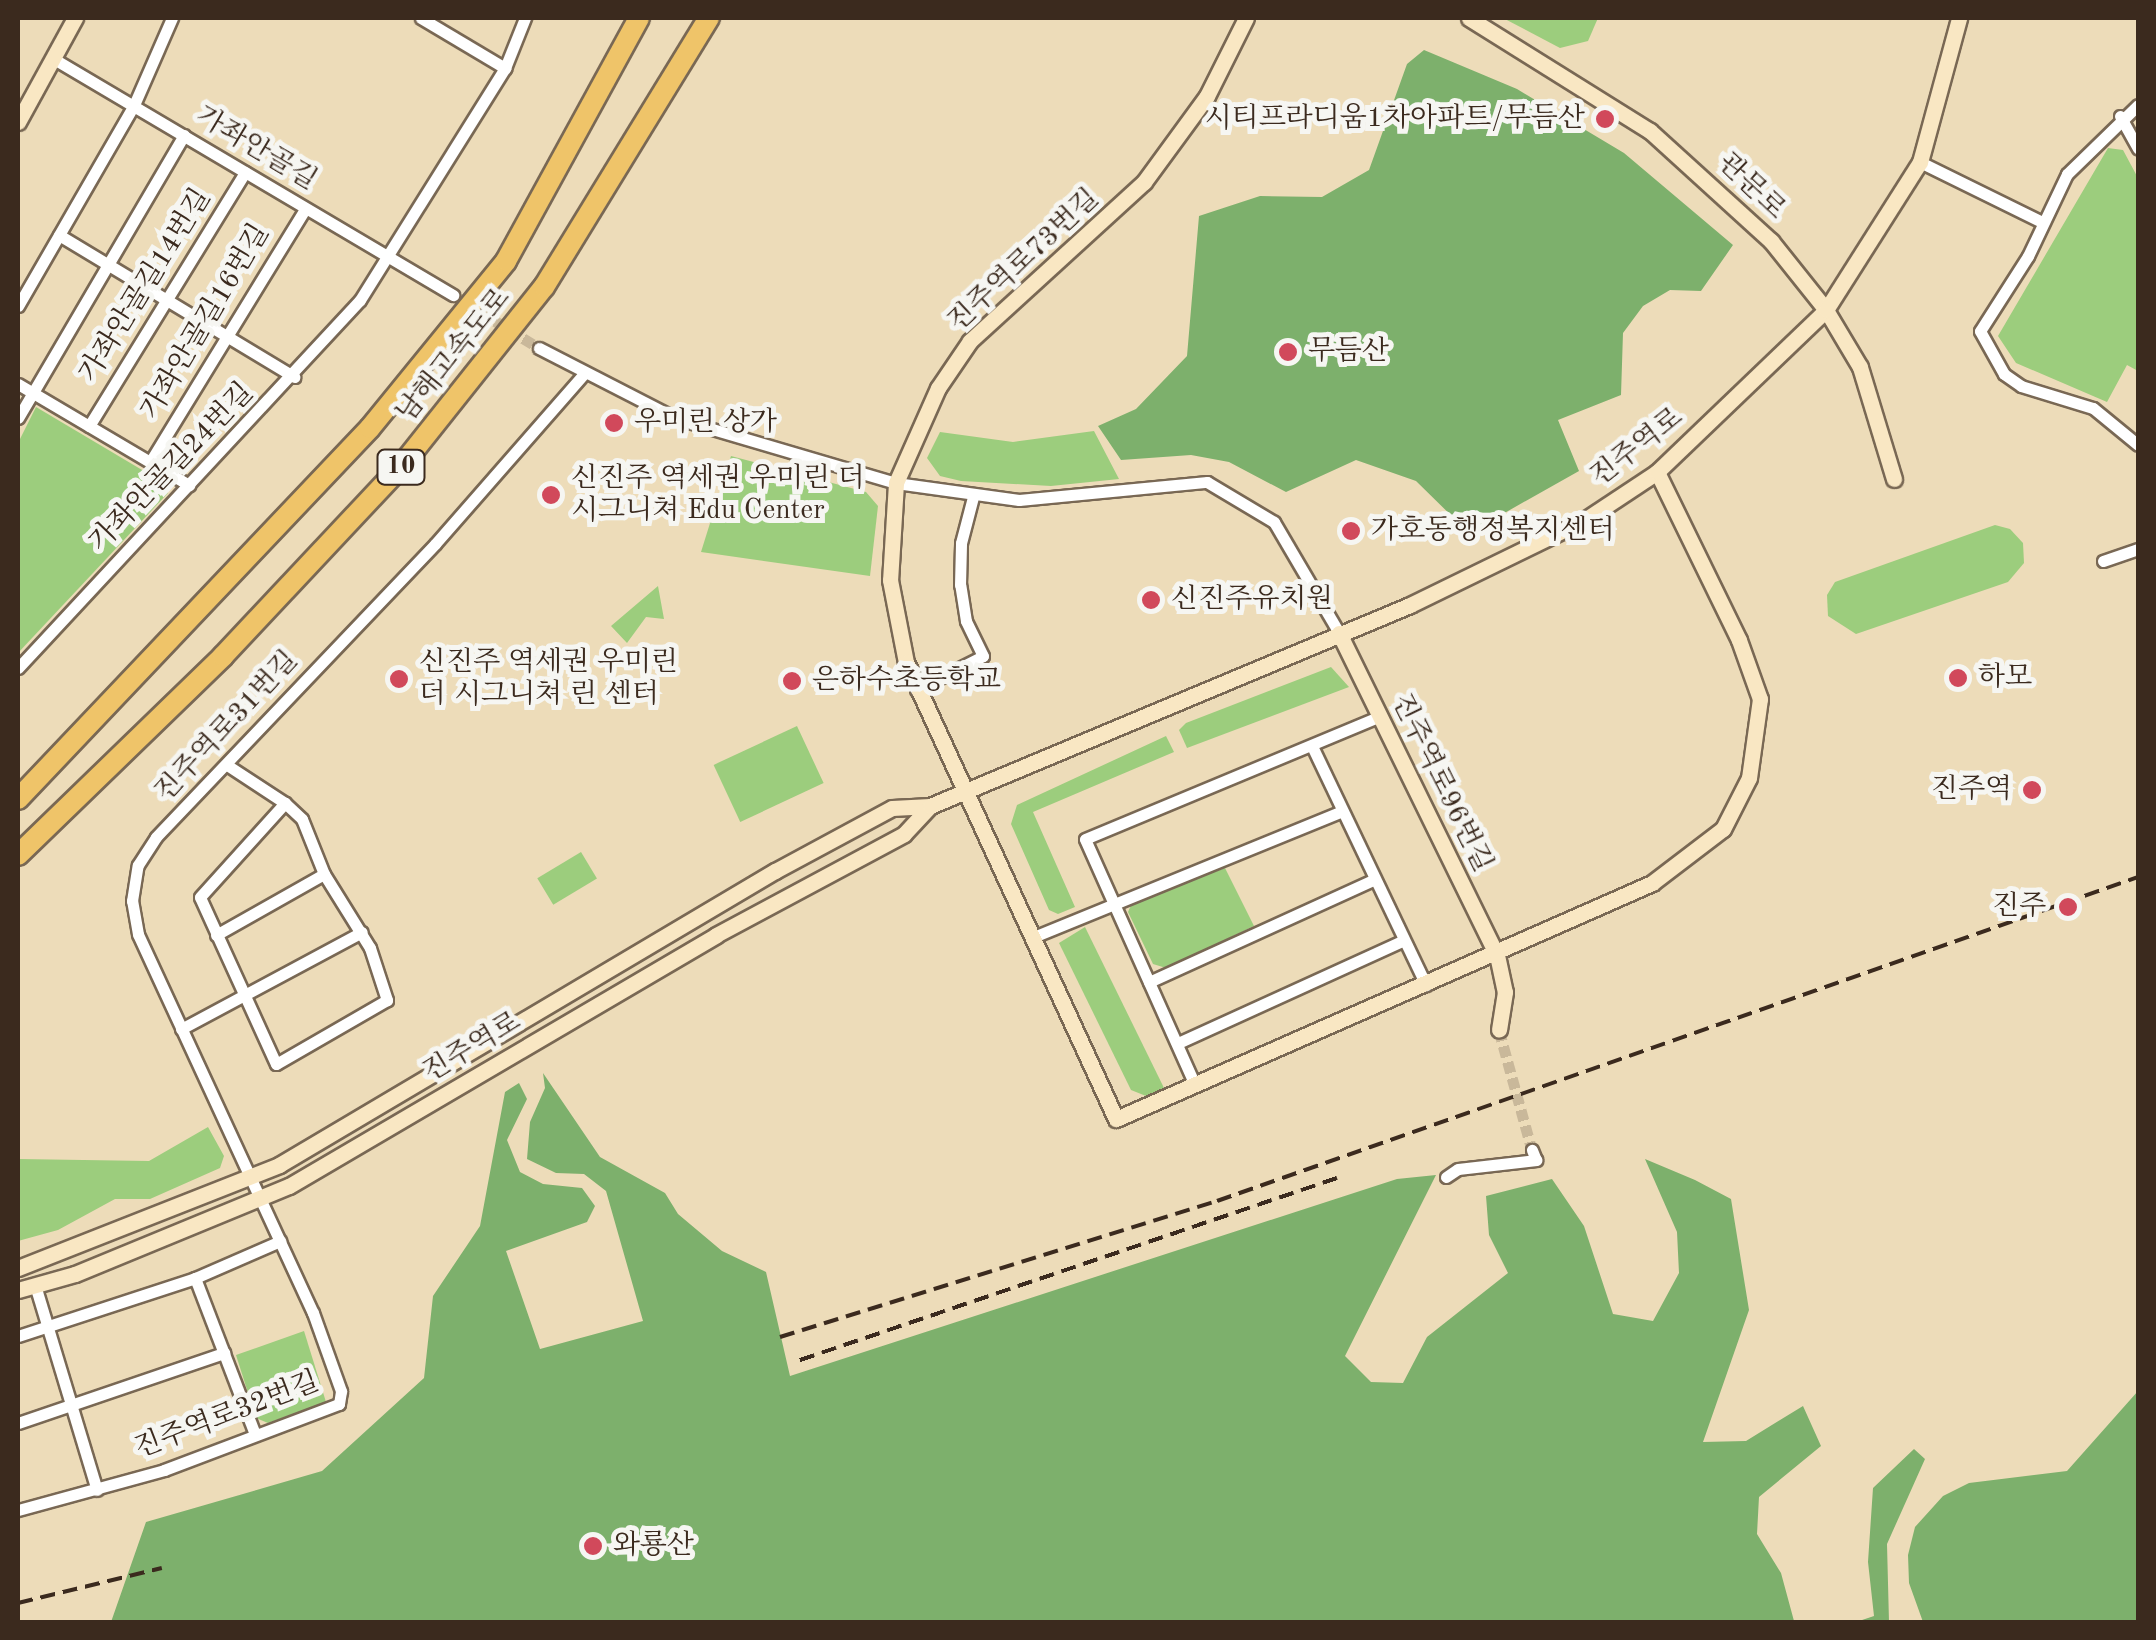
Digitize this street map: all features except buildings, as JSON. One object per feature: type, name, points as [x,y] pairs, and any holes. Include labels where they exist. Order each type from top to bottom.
[{"type":"highway","name":"남해고속도로","points":[[18,799],[370,428],[506,262],[638,18]]},
{"type":"highway","name":"남해고속도로","points":[[18,855],[223,656],[404,464],[544,287],[708,18]]},
{"type":"street","points":[[18,122],[74,18]]},
{"type":"street","points":[[18,306],[134,104],[172,18]]},
{"type":"street","points":[[387,256],[505,68],[525,18]]},
{"type":"street","name":"진주역로73번길","points":[[1195,1084],[1116,1119],[916,690],[896,628],[890,580],[896,483],[938,388],[970,341],[1144,182],[1207,96],[1246,18]]},
{"type":"street","name":"관문로","points":[[1469,18],[1609,103],[1688,161],[1771,242],[1826,310],[1873,397],[1894,480]]},
{"type":"street","name":"진주역로","points":[[18,1290],[263,1199],[806,884],[904,834],[930,806],[1507,563],[1657,472],[1826,310],[1920,162],[1959,18]]},
{"type":"street","points":[[428,20],[505,68]]},
{"type":"street","name":"가좌안골길","points":[[54,59],[453,295]]},
{"type":"street","points":[[2138,105],[2120,116],[2067,174],[1980,331],[1982,342],[2004,374],[2021,386],[2093,408],[2138,445]]},
{"type":"street","points":[[2120,116],[2138,148]]},
{"type":"street","points":[[18,418],[184,135]]},
{"type":"street","points":[[1920,162],[2042,222]]},
{"type":"street","name":"가좌안골길14번길","points":[[89,426],[246,172]]},
{"type":"street","name":"가좌안골길16번길","points":[[150,462],[304,208]]},
{"type":"street","points":[[59,235],[294,376]]},
{"type":"street","name":"가좌안골길24번길","points":[[18,668],[294,376],[360,300],[387,256]]},
{"type":"street","points":[[539,348],[675,418],[896,483],[973,497],[1085,498],[1207,482],[1274,522],[1340,633]]},
{"type":"street","name":"진주역로31번길","points":[[254,1178],[138,934],[135,883],[156,837],[227,765],[584,374]]},
{"type":"street","points":[[18,384],[189,485]]},
{"type":"street","points":[[1380,716],[1085,839],[1195,1084],[1497,955],[1687,862],[1723,829],[1750,778],[1760,699],[1739,640],[1657,472]]},
{"type":"street","points":[[916,690],[983,656],[966,621],[960,585],[961,543],[973,497]]},
{"type":"street","points":[[2103,560],[2138,549]]},
{"type":"street","name":"진주역로96번길","points":[[1340,633],[1497,955]]},
{"type":"street","points":[[1312,746],[1426,985]]},
{"type":"street","points":[[227,765],[284,803],[302,818],[324,874],[362,932],[387,1000],[276,1064],[202,906],[204,890],[284,803]]},
{"type":"street","name":"진주역로","points":[[18,1268],[254,1178],[378,1110],[775,871],[892,808],[930,806]]},
{"type":"street","points":[[1031,938],[1342,810]]},
{"type":"street","points":[[216,935],[324,874]]},
{"type":"street","points":[[1149,982],[1375,879]]},
{"type":"street","points":[[182,1029],[246,999],[362,932]]},
{"type":"street","points":[[1178,1043],[1404,940]]},
{"type":"street","points":[[1497,955],[1505,980],[1499,1030]]},
{"type":"street","points":[[1446,1177],[1458,1169],[1536,1160],[1532,1150]]},
{"type":"street","name":"진주역로32번길","points":[[18,1510],[96,1490],[339,1404],[341,1391],[254,1178]]},
{"type":"street","points":[[18,1336],[194,1278],[280,1240]]},
{"type":"street","points":[[194,1278],[255,1434]]},
{"type":"street","points":[[35,1285],[96,1490]]},
{"type":"street","points":[[18,1424],[224,1353]]},
{"type":"green space","points":[[1503,18],[1598,18],[1588,41],[1560,48]]},
{"type":"green space","points":[[1424,50],[1517,89],[1624,153],[1733,245],[1701,291],[1670,290],[1643,306],[1623,333],[1621,395],[1558,420],[1579,471],[1469,533],[1416,481],[1356,460],[1286,492],[1229,462],[1191,455],[1121,460],[1098,426],[1136,409],[1187,356],[1199,216],[1260,196],[1322,197],[1369,170],[1407,64]]},
{"type":"green space","points":[[2108,148],[2123,150],[2138,178],[2138,371],[2127,365],[2107,402],[2016,363],[1998,336]]},
{"type":"green space","points":[[36,407],[164,483],[168,493],[18,653],[18,443]]},
{"type":"green space","points":[[1094,431],[1119,479],[1051,486],[961,481],[940,476],[927,458],[940,432],[1013,442]]},
{"type":"green space","points":[[731,456],[866,492],[878,506],[870,576],[701,552]]},
{"type":"green space","points":[[1995,525],[2010,529],[2023,543],[2024,563],[2008,582],[1856,634],[1828,616],[1827,595],[1835,582]]},
{"type":"green space","points":[[658,586],[664,619],[646,617],[627,643],[611,626]]},
{"type":"green space","points":[[1331,667],[1349,687],[1187,748],[1179,730],[1186,723]]},
{"type":"green space","points":[[797,726],[824,783],[740,822],[714,765]]},
{"type":"green space","points":[[1166,736],[1174,752],[1033,812],[1075,907],[1058,914],[1049,910],[1011,824],[1017,805]]},
{"type":"green space","points":[[581,852],[597,879],[553,905],[537,878]]},
{"type":"green space","points":[[1225,868],[1254,926],[1166,968],[1153,964],[1128,912],[1132,903]]},
{"type":"green space","points":[[1085,927],[1165,1090],[1146,1096],[1131,1090],[1059,943]]},
{"type":"green space","points":[[543,1073],[600,1157],[665,1193],[678,1214],[722,1251],[766,1272],[790,1376],[1397,1179],[1436,1175],[1345,1356],[1371,1382],[1403,1383],[1427,1337],[1508,1273],[1489,1235],[1486,1196],[1552,1179],[1584,1226],[1613,1314],[1653,1321],[1679,1273],[1677,1232],[1645,1159],[1695,1180],[1731,1199],[1749,1310],[1703,1442],[1746,1441],[1803,1406],[1821,1446],[1759,1497],[1757,1534],[1781,1573],[1794,1621],[111,1622],[146,1522],[322,1471],[424,1378],[433,1296],[480,1226],[505,1092],[519,1083],[527,1099],[507,1140],[520,1172],[543,1184],[582,1188],[595,1206],[587,1222],[506,1251],[540,1349],[643,1321],[606,1191],[584,1174],[556,1173],[527,1159],[530,1122],[545,1088]]},
{"type":"green space","points":[[208,1127],[224,1156],[220,1168],[150,1199],[115,1199],[58,1230],[18,1241],[18,1159],[149,1161]]},
{"type":"green space","points":[[304,1331],[326,1402],[268,1423],[256,1418],[236,1355]]},
{"type":"green space","points":[[2138,1391],[2138,1622],[1923,1622],[1909,1583],[1908,1555],[1915,1527],[1943,1496],[1969,1483],[2067,1471]]},
{"type":"green space","points":[[1914,1449],[1925,1459],[1887,1544],[1889,1622],[1856,1622],[1874,1616],[1868,1562],[1873,1488]]},
{"type":"tunnel","points":[[453,295],[539,348]]},
{"type":"tunnel","points":[[1499,1030],[1532,1150]]},
{"type":"railway","points":[[780,1337],[1217,1201],[2138,877]]},
{"type":"railway","points":[[800,1360],[1343,1176]]},
{"type":"railway","points":[[18,1603],[162,1568]]},
{"type":"place","name":"시티프라디움1차아파트/무듬산","points":[[1605,119]]},
{"type":"place","name":"무듬산","points":[[1288,352]]},
{"type":"place","name":"우미린 상가","points":[[614,423]]},
{"type":"place","name":"신진주 역세권 우미린 더 시그니쳐 Edu Center","points":[[551,495]]},
{"type":"place","name":"가호동행정복지센터","points":[[1351,531]]},
{"type":"place","name":"신진주유치원","points":[[1151,600]]},
{"type":"place","name":"하모","points":[[1958,678]]},
{"type":"place","name":"신진주 역세권 우미린 더 시그니쳐 린 센터","points":[[399,679]]},
{"type":"place","name":"은하수초등학교","points":[[792,681]]},
{"type":"place","name":"진주역","points":[[2032,790]]},
{"type":"place","name":"진주","points":[[2068,907]]},
{"type":"place","name":"와룡산","points":[[593,1546]]}]
